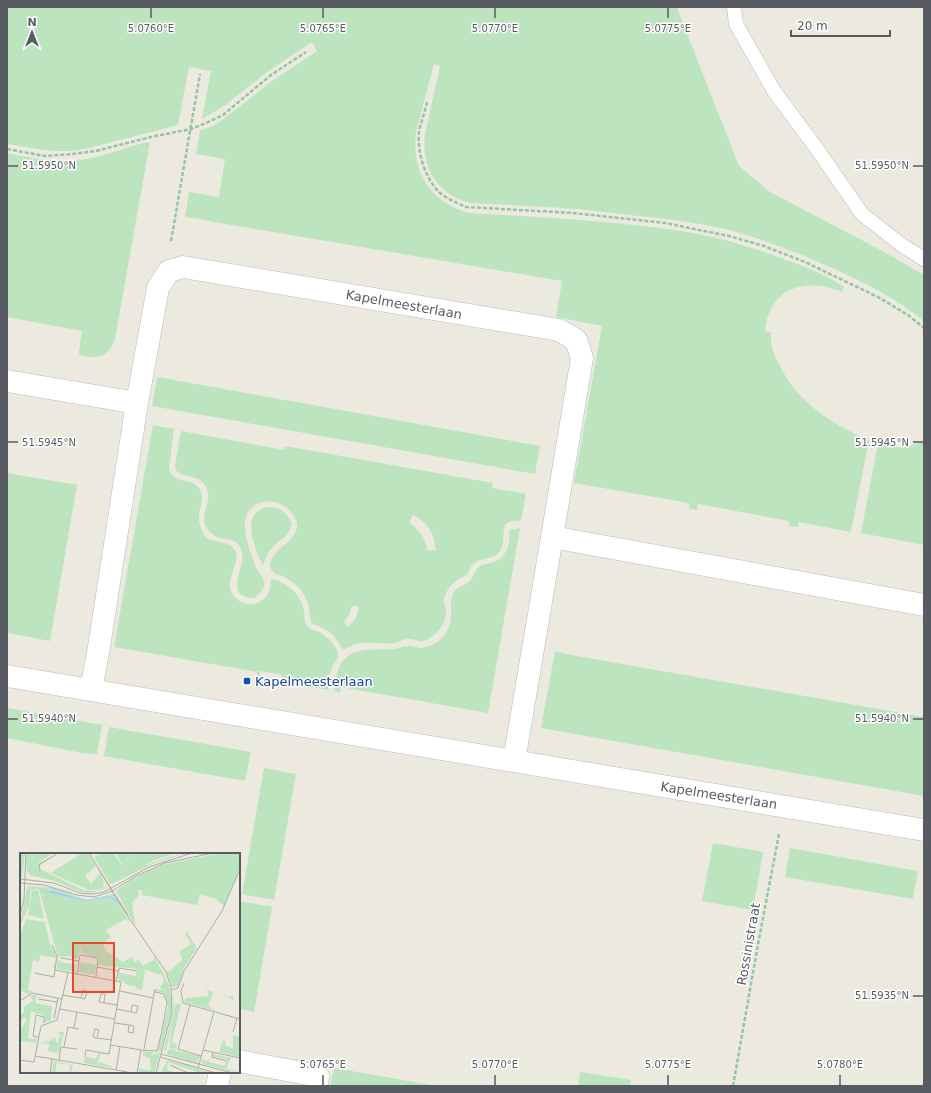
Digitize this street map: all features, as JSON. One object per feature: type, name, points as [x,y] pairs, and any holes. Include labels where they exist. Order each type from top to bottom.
[{"type":"street","name":"Kapelmeesterlaan","points":[[168,271],[183,267],[551,328],[559,330],[576,340],[582,358],[514,762]]},
{"type":"street","points":[[91,690],[137,404],[158,288],[168,271]]},
{"type":"street","points":[[7,381],[137,404]]},
{"type":"street","points":[[552,537],[924,605]]},
{"type":"street","name":"Kapelmeesterlaan","points":[[7,676],[924,830]]},
{"type":"street","points":[[240,1061],[318,1076],[317,1086]]},
{"type":"street","points":[[217,1086],[220,1073]]},
{"type":"lane","points":[[734,7],[736,24],[774,91],[818,150],[862,214],[903,246],[924,259]]},
{"type":"path","points":[[7,149],[45,156],[73,154],[96,151],[151,137],[191,129],[206,124],[223,115],[271,75],[306,52]]},
{"type":"path","points":[[168,271],[166,266],[200,74]]},
{"type":"path","points":[[427,102],[419,132],[421,157],[431,182],[439,192],[452,202],[472,208],[574,213],[665,223],[729,236],[764,246],[805,262],[878,297],[924,328]]},
{"type":"path","name":"Rossinistraat","points":[[733,1086],[784,806]]},
{"type":"green space","points":[[7,7],[678,7],[677,8],[739,166],[770,192],[888,254],[924,275],[924,321],[891,298],[842,273],[778,246],[725,229],[677,220],[549,207],[470,203],[458,199],[448,193],[433,178],[426,158],[424,146],[425,134],[440,66],[434,64],[416,132],[415,147],[420,172],[434,193],[455,208],[469,213],[633,225],[703,235],[745,246],[793,262],[819,273],[844,287],[842,292],[823,286],[802,286],[784,293],[777,300],[770,312],[765,331],[771,332],[771,341],[774,352],[786,377],[805,400],[829,419],[869,440],[851,532],[799,522],[798,527],[789,526],[789,521],[698,504],[697,510],[689,509],[689,503],[574,483],[602,326],[556,317],[562,281],[185,217],[189,192],[219,197],[225,159],[196,154],[200,131],[215,125],[272,81],[317,51],[312,42],[266,73],[224,106],[202,119],[211,71],[189,67],[178,125],[72,151],[37,149],[7,144]]},
{"type":"green space","points":[[150,142],[115,339],[111,348],[102,356],[83,356],[79,354],[82,331],[7,317],[7,153],[29,158],[63,161],[96,157]]},
{"type":"green space","points":[[157,377],[540,446],[535,474],[152,406]]},
{"type":"green space","points":[[153,425],[174,429],[169,469],[175,478],[195,484],[201,492],[202,500],[199,520],[204,535],[210,540],[229,545],[235,550],[236,563],[231,578],[230,588],[235,598],[245,603],[256,603],[266,597],[270,589],[272,579],[283,584],[289,587],[300,600],[308,627],[318,631],[334,644],[338,657],[329,678],[328,690],[281,682],[282,675],[260,671],[259,678],[257,677],[257,672],[114,647]]},
{"type":"green space","points":[[181,431],[284,450],[285,446],[493,483],[492,488],[526,494],[521,521],[513,521],[505,526],[500,551],[494,556],[480,560],[473,564],[467,575],[455,582],[446,592],[444,601],[446,609],[445,617],[443,624],[437,633],[423,641],[406,639],[397,643],[362,643],[353,645],[343,650],[330,632],[312,623],[310,620],[307,602],[300,589],[283,576],[275,574],[271,569],[270,563],[276,552],[292,538],[295,533],[297,522],[289,509],[285,506],[270,501],[259,503],[252,507],[248,512],[245,524],[246,538],[256,568],[263,578],[264,586],[262,591],[254,598],[244,597],[239,593],[237,587],[242,558],[240,546],[233,541],[215,536],[206,527],[204,516],[208,493],[206,487],[199,479],[179,473],[175,466]],"holes":[[[413,515],[427,525],[432,533],[436,550],[428,551],[421,534],[409,522]],[[352,606],[359,606],[356,618],[348,627],[344,622],[349,615]]]},
{"type":"green space","points":[[924,440],[924,545],[861,533],[878,443],[890,446],[907,447]]},
{"type":"green space","points":[[7,473],[77,485],[50,641],[7,633]]},
{"type":"green space","points":[[265,507],[278,509],[285,513],[292,525],[286,535],[270,550],[263,565],[258,555],[252,535],[251,522],[254,515]]},
{"type":"green space","points":[[520,528],[488,713],[341,687],[340,692],[334,691],[339,667],[343,660],[355,652],[363,650],[395,649],[404,646],[422,648],[430,646],[443,638],[450,624],[451,600],[454,592],[471,580],[479,567],[499,560],[508,547],[510,530]]},
{"type":"green space","points":[[555,651],[924,717],[924,796],[541,728]]},
{"type":"green space","points":[[7,708],[102,725],[97,754],[82,753],[7,738]]},
{"type":"green space","points":[[109,727],[251,752],[245,781],[104,756]]},
{"type":"green space","points":[[264,768],[296,774],[274,900],[242,894]]},
{"type":"green space","points":[[713,843],[763,852],[753,910],[702,901]]},
{"type":"green space","points":[[790,848],[918,871],[913,899],[785,877]]},
{"type":"green space","points":[[240,901],[272,907],[254,1012],[240,1009]]},
{"type":"green space","points":[[334,1068],[437,1086],[330,1086]]},
{"type":"green space","points":[[580,1072],[631,1080],[630,1086],[578,1086]]},
{"type":"place","name":"Kapelmeesterlaan","points":[[247,681]]}]
